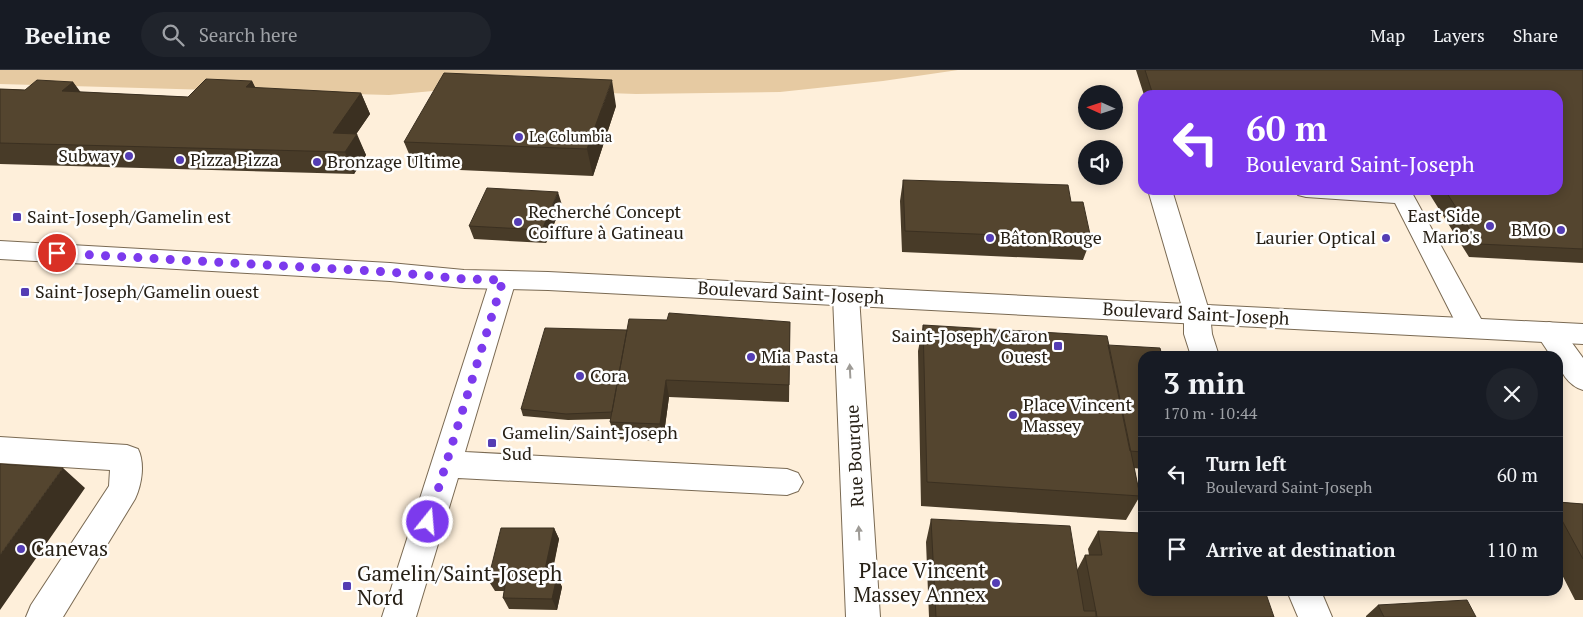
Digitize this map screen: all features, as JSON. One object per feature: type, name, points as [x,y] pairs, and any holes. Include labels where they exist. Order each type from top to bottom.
[{"type":"main road","points":[[1161,195],[1197,314],[1198,334],[1203,351]]},
{"type":"main road","points":[[1387,195],[1403,196],[1472,328]]},
{"type":"main road","name":"Boulevard Saint-Joseph","points":[[0,250],[390,272],[464,279],[846,296],[1583,334]]},
{"type":"main road","points":[[399,617],[503,280]]},
{"type":"main road","name":"Rue Bourque","points":[[846,296],[863,617]]},
{"type":"main road","points":[[1549,332],[1563,351]]},
{"type":"main road","points":[[1563,351],[1583,379]]},
{"type":"main road","points":[[0,450],[127,458],[124,489],[43,617]]},
{"type":"main road","points":[[446,464],[787,482]]},
{"type":"main road","points":[[1306,596],[1315,617]]},
{"type":"shaded area","points":[[0,70],[958,70],[883,81],[780,92],[636,94],[466,88],[389,95],[0,84]]},
{"type":"building","points":[[1145,70],[1583,70],[1583,249],[1479,244],[1448,195],[1563,195],[1563,90],[1151,90]]},
{"type":"building","points":[[444,73],[612,80],[587,149],[404,142]]},
{"type":"building","points":[[206,79],[252,81],[246,87],[361,93],[333,133],[357,134],[345,152],[0,143],[0,89],[25,90],[37,80],[73,82],[62,91],[188,97]]},
{"type":"building","points":[[903,180],[1068,185],[1071,202],[1083,202],[1091,239],[905,231]]},
{"type":"building","points":[[487,188],[558,192],[542,230],[469,226]]},
{"type":"building","points":[[669,313],[790,322],[789,385],[666,380],[660,424],[610,422],[629,319],[667,320]]},
{"type":"building","name":"Place Vincent Massey","points":[[923,325],[1107,336],[1138,486],[1138,496],[927,482]]},
{"type":"building","name":"Cora","points":[[545,328],[627,330],[612,412],[566,414],[521,409]]},
{"type":"building","points":[[1108,345],[1160,348],[1161,351],[1138,351],[1138,452],[1130,451]]},
{"type":"building","points":[[0,464],[63,468],[0,555]]},
{"type":"building","points":[[1563,502],[1583,504],[1583,559],[1563,522]]},
{"type":"building","name":"Place Vincent Massey Annex","points":[[931,519],[1070,526],[1084,611],[1096,611],[1096,617],[936,617]]},
{"type":"building","points":[[501,528],[554,528],[544,574],[557,576],[552,599],[503,598],[506,580],[488,580]]},
{"type":"building","points":[[1098,531],[1138,533],[1138,596],[1267,596],[1274,617],[1097,617],[1085,555],[1102,555]]},
{"type":"building","points":[[1467,600],[1476,617],[1384,617],[1378,605]]},
{"type":"place","name":"Le Columbia","points":[[519,137]]},
{"type":"place","name":"Subway","points":[[129,156]]},
{"type":"place","name":"Pizza Pizza","points":[[180,160]]},
{"type":"place","name":"Bronzage Ultime","points":[[317,162]]},
{"type":"place","name":"Saint-Joseph/Gamelin est","points":[[17,217]]},
{"type":"place","name":"Recherché Concept Coiffure à Gatineau","points":[[518,222]]},
{"type":"place","name":"East Side Mario's","points":[[1490,226]]},
{"type":"place","name":"BMO","points":[[1561,230]]},
{"type":"place","name":"Bâton Rouge","points":[[990,238]]},
{"type":"place","name":"Laurier Optical","points":[[1386,238]]},
{"type":"place","name":"Saint-Joseph/Gamelin ouest","points":[[25,292]]},
{"type":"place","name":"Saint-Joseph/Caron Ouest","points":[[1058,346]]},
{"type":"place","name":"Mia Pasta","points":[[751,357]]},
{"type":"place","name":"Cora","points":[[580,376]]},
{"type":"place","name":"Place Vincent Massey","points":[[1013,415]]},
{"type":"place","name":"Gamelin/Saint-Joseph Sud","points":[[492,443]]},
{"type":"place","name":"Canevas","points":[[21,549]]},
{"type":"place","name":"Place Vincent Massey Annex","points":[[996,583]]},
{"type":"place","name":"Gamelin/Saint-Joseph Nord","points":[[347,586]]},
{"type":"route","points":[[57,253],[503,280],[428,522]]}]
